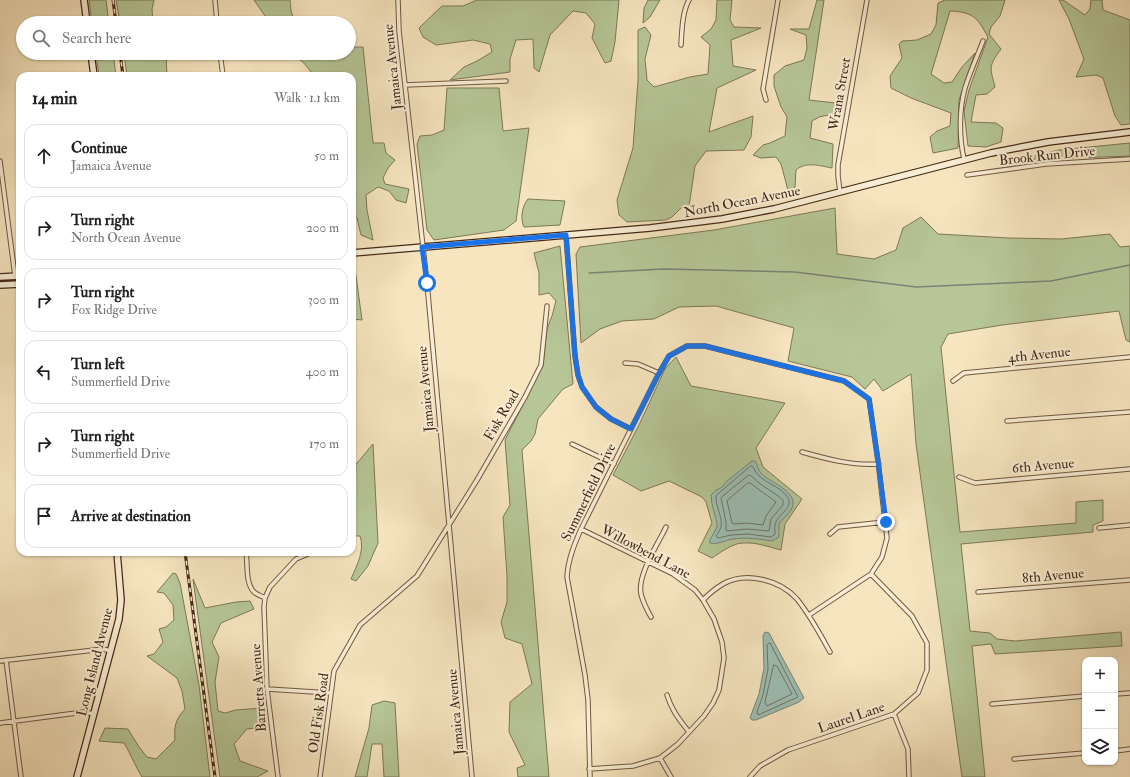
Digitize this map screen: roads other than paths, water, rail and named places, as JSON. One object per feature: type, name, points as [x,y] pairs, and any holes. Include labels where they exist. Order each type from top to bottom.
[{"type":"main road","points":[[84,0],[86,16]]},
{"type":"main road","points":[[92,60],[93,72]]},
{"type":"main road","name":"North Ocean Avenue","points":[[356,253],[668,226],[722,219],[763,211],[840,192],[964,159],[1048,142],[1130,132]]},
{"type":"main road","points":[[0,277],[16,276]]},
{"type":"main road","points":[[0,285],[16,284]]},
{"type":"main road","name":"Long Island Avenue","points":[[77,777],[118,623],[120,606],[117,556]]},
{"type":"street","points":[[215,0],[216,16]]},
{"type":"street","name":"Jamaica Avenue","points":[[398,0],[399,31],[422,247],[472,777]]},
{"type":"street","points":[[681,45],[684,16],[689,0]]},
{"type":"street","points":[[766,100],[763,89],[778,0]]},
{"type":"street","name":"Wrana Street","points":[[840,192],[838,165],[867,0]]},
{"type":"street","points":[[964,159],[961,126],[965,88],[983,41]]},
{"type":"street","points":[[221,60],[222,72]]},
{"type":"street","points":[[405,86],[506,81]]},
{"type":"street","name":"Brook Run Drive","points":[[967,175],[1046,164],[1130,159]]},
{"type":"street","points":[[0,161],[16,269]]},
{"type":"street","points":[[566,235],[575,356],[582,387],[596,407],[611,419],[631,429]]},
{"type":"street","name":"Fisk Road","points":[[449,526],[525,397],[541,365],[547,306]]},
{"type":"street","name":"Summerfield Drive","points":[[590,777],[588,700],[585,675],[567,577],[568,566],[572,550],[581,529],[659,373],[669,356],[687,346],[705,346],[844,381],[869,399],[886,522],[887,538],[882,557],[871,574],[809,615]]},
{"type":"street","name":"4th Avenue","points":[[953,381],[964,372],[1130,356]]},
{"type":"street","points":[[625,363],[638,364],[659,373]]},
{"type":"street","points":[[1007,421],[1130,412]]},
{"type":"street","points":[[572,444],[614,464]]},
{"type":"street","points":[[802,452],[852,464],[879,464]]},
{"type":"street","name":"6th Avenue","points":[[959,477],[975,482],[1130,469]]},
{"type":"street","points":[[830,534],[838,527],[886,522]]},
{"type":"street","points":[[1099,528],[1130,525]]},
{"type":"street","name":"Old Fisk Road","points":[[320,777],[334,671],[360,625],[417,576],[449,526]]},
{"type":"street","points":[[651,618],[641,594],[641,584],[648,562],[666,527]]},
{"type":"street","name":"Willowbend Lane","points":[[581,529],[672,574],[686,583],[703,600],[714,619],[722,642],[724,658],[719,690],[713,704],[678,744],[660,758],[633,766],[589,769]]},
{"type":"street","points":[[246,556],[251,587],[255,593],[266,598]]},
{"type":"street","name":"Barretts Avenue","points":[[278,777],[267,688],[264,607],[270,587],[296,558],[302,556]]},
{"type":"street","name":"Laurel Lane","points":[[750,777],[760,766],[788,750],[894,714],[918,693],[927,670],[927,643],[912,616],[871,574]]},
{"type":"street","points":[[703,600],[723,584],[743,578],[758,578],[769,581],[792,594],[809,615],[830,652]]},
{"type":"street","name":"8th Avenue","points":[[978,592],[1130,580]]},
{"type":"street","points":[[0,661],[103,649],[111,651]]},
{"type":"street","points":[[6,660],[21,777]]},
{"type":"street","points":[[267,688],[331,693]]},
{"type":"street","points":[[1118,694],[1130,693]]},
{"type":"street","points":[[667,695],[676,716],[689,732]]},
{"type":"street","points":[[992,704],[1082,696]]},
{"type":"street","points":[[0,723],[84,712],[94,714]]},
{"type":"street","points":[[894,714],[908,749],[909,777]]},
{"type":"street","points":[[1118,750],[1130,749]]},
{"type":"street","points":[[1014,759],[1082,753]]},
{"type":"street","points":[[660,758],[671,777]]},
{"type":"water","points":[[752,461],[755,461],[761,473],[784,489],[792,498],[793,504],[791,510],[779,524],[779,537],[772,541],[743,538],[710,543],[710,540],[717,527],[711,495]]},
{"type":"water","points":[[765,632],[769,633],[804,698],[799,702],[756,720],[752,720],[750,718],[759,694],[764,668],[763,636]]},
{"type":"waterway","points":[[589,273],[663,269],[795,272],[916,287],[1051,281],[1130,265]]},
{"type":"railway","points":[[113,0],[115,16]]},
{"type":"railway","points":[[121,60],[122,72]]},
{"type":"railway","points":[[186,556],[215,777]]}]
